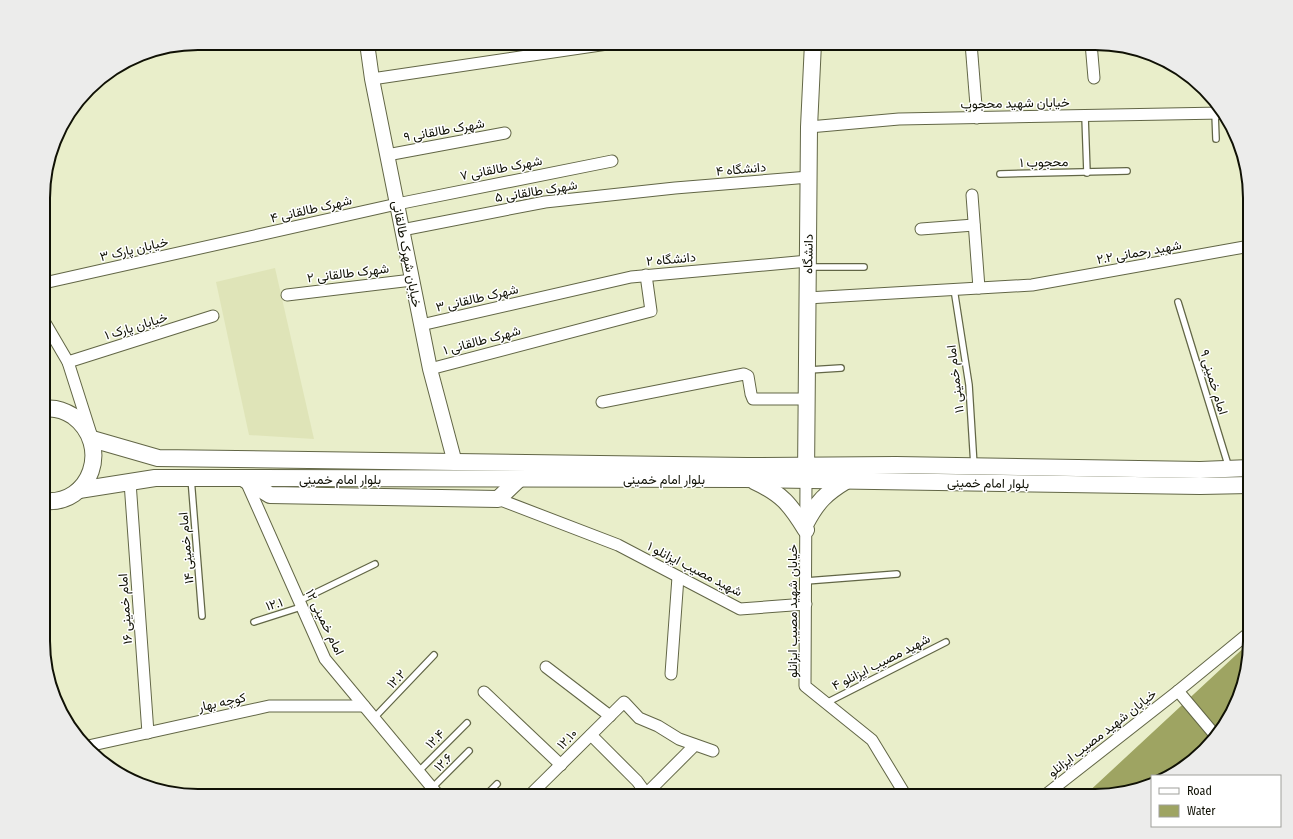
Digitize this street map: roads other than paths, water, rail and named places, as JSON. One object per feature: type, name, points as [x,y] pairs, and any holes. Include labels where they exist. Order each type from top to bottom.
[{"type":"main road","name":"دانشگاه","points":[[806,473],[809,127],[813,50]]},
{"type":"main road","points":[[50,408],[68,412],[82,423],[92,439],[95,457],[90,475],[79,490],[66,498],[50,502]]},
{"type":"main road","name":"بلوار امام خمینی","points":[[92,439],[158,458],[455,463],[806,473],[846,481],[1200,486],[1243,485]]},
{"type":"main road","points":[[443,498],[455,463]]},
{"type":"main road","name":"بلوار امام خمینی","points":[[79,490],[155,478],[751,479],[806,473],[974,466],[1243,468]]},
{"type":"main road","points":[[244,479],[270,495],[498,499],[520,479]]},
{"type":"main road","points":[[751,479],[774,491],[793,508],[806,526]]},
{"type":"main road","points":[[806,526],[815,505],[829,491],[846,481]]},
{"type":"street","name":"خیابان شهرک طالقانی","points":[[369,50],[372,79],[430,369],[455,463]]},
{"type":"street","points":[[372,79],[561,50]]},
{"type":"street","points":[[972,50],[977,118]]},
{"type":"street","points":[[1092,50],[1094,78]]},
{"type":"street","name":"خیابان شهید محجوب","points":[[809,127],[899,119],[1216,113]]},
{"type":"street","name":"شهرک طالقانی ۹","points":[[387,155],[505,133]]},
{"type":"street","name":"شهرک طالقانی ۷","points":[[397,204],[612,161]]},
{"type":"street","name":"دانشگاه ۴","points":[[675,188],[809,177]]},
{"type":"street","name":"شهرک طالقانی ۵","points":[[402,230],[545,202],[675,188]]},
{"type":"street","points":[[972,195],[979,288]]},
{"type":"street","name":"شهرک طالقانی ۴","points":[[231,241],[397,204]]},
{"type":"street","points":[[921,229],[974,225]]},
{"type":"street","name":"خیابان پارک ۳","points":[[50,282],[231,241]]},
{"type":"street","name":"شهید رحمانی ۲.۲","points":[[808,298],[1032,285],[1243,247]]},
{"type":"street","name":"دانشگاه ۲","points":[[539,298],[646,275],[808,264]]},
{"type":"street","name":"شهرک طالقانی ۱","points":[[430,369],[651,310],[646,275]]},
{"type":"street","name":"شهرک طالقانی ۲","points":[[287,294],[412,280]]},
{"type":"street","name":"شهرک طالقانی ۳","points":[[421,325],[539,298]]},
{"type":"street","name":"خیابان پارک ۱","points":[[68,362],[213,316]]},
{"type":"street","points":[[50,331],[68,362],[92,439]]},
{"type":"street","points":[[602,402],[744,374],[748,376],[750,394],[754,399],[806,399]]},
{"type":"street","name":"خیابان شهید مصیب ایزانلو","points":[[806,473],[806,686],[872,740],[902,789]]},
{"type":"street","name":"امام خمینی ۱۲","points":[[244,479],[325,659],[434,789]]},
{"type":"street","name":"امام خمینی ۱۶","points":[[130,482],[148,733]]},
{"type":"street","name":"شهید مصیب ایزانلو ۱","points":[[498,499],[618,545],[740,609],[806,604]]},
{"type":"street","points":[[670,674],[678,576]]},
{"type":"street","name":"خیابان شهید مصیب ایزانلو","points":[[1053,789],[1178,692],[1243,638]]},
{"type":"street","points":[[546,667],[610,716]]},
{"type":"street","points":[[484,692],[561,765]]},
{"type":"street","points":[[1178,692],[1212,731]]},
{"type":"street","name":"۱۲.۱۰","points":[[536,789],[624,702],[639,718],[658,726],[679,739],[696,745]]},
{"type":"street","name":"کوچه بهار","points":[[92,745],[269,706],[364,706]]},
{"type":"street","points":[[591,735],[637,781],[643,789]]},
{"type":"street","points":[[653,789],[696,745],[713,751]]},
{"type":"lane","name":"محجوب ۱","points":[[1085,116],[1087,172]]},
{"type":"lane","points":[[1216,139],[1218,116]]},
{"type":"lane","name":"محجوب ۱","points":[[1000,174],[1127,171]]},
{"type":"lane","points":[[808,264],[864,267]]},
{"type":"lane","name":"امام خمینی ۱۱","points":[[954,289],[969,385],[974,466]]},
{"type":"lane","name":"امام خمینی ۹","points":[[1178,302],[1229,469]]},
{"type":"lane","points":[[807,370],[841,368]]},
{"type":"lane","name":"امام خمینی ۱۴","points":[[191,478],[202,616]]},
{"type":"lane","name":"۱۲.۱","points":[[254,622],[300,604],[375,564]]},
{"type":"lane","points":[[806,581],[897,574]]},
{"type":"lane","name":"شهید مصیب ایزانلو ۴","points":[[826,703],[946,642]]},
{"type":"lane","name":"۱۲.۲","points":[[374,718],[434,655]]},
{"type":"lane","name":"۱۲.۴","points":[[419,771],[467,723]]},
{"type":"lane","name":"۱۲.۶","points":[[438,789],[469,751]]},
{"type":"lane","points":[[492,789],[497,784]]},
{"type":"water","points":[[1243,648],[1240,670],[1232,698],[1218,723],[1200,746],[1177,764],[1161,774],[1151,775],[1151,778],[1114,788],[1092,789]]}]
